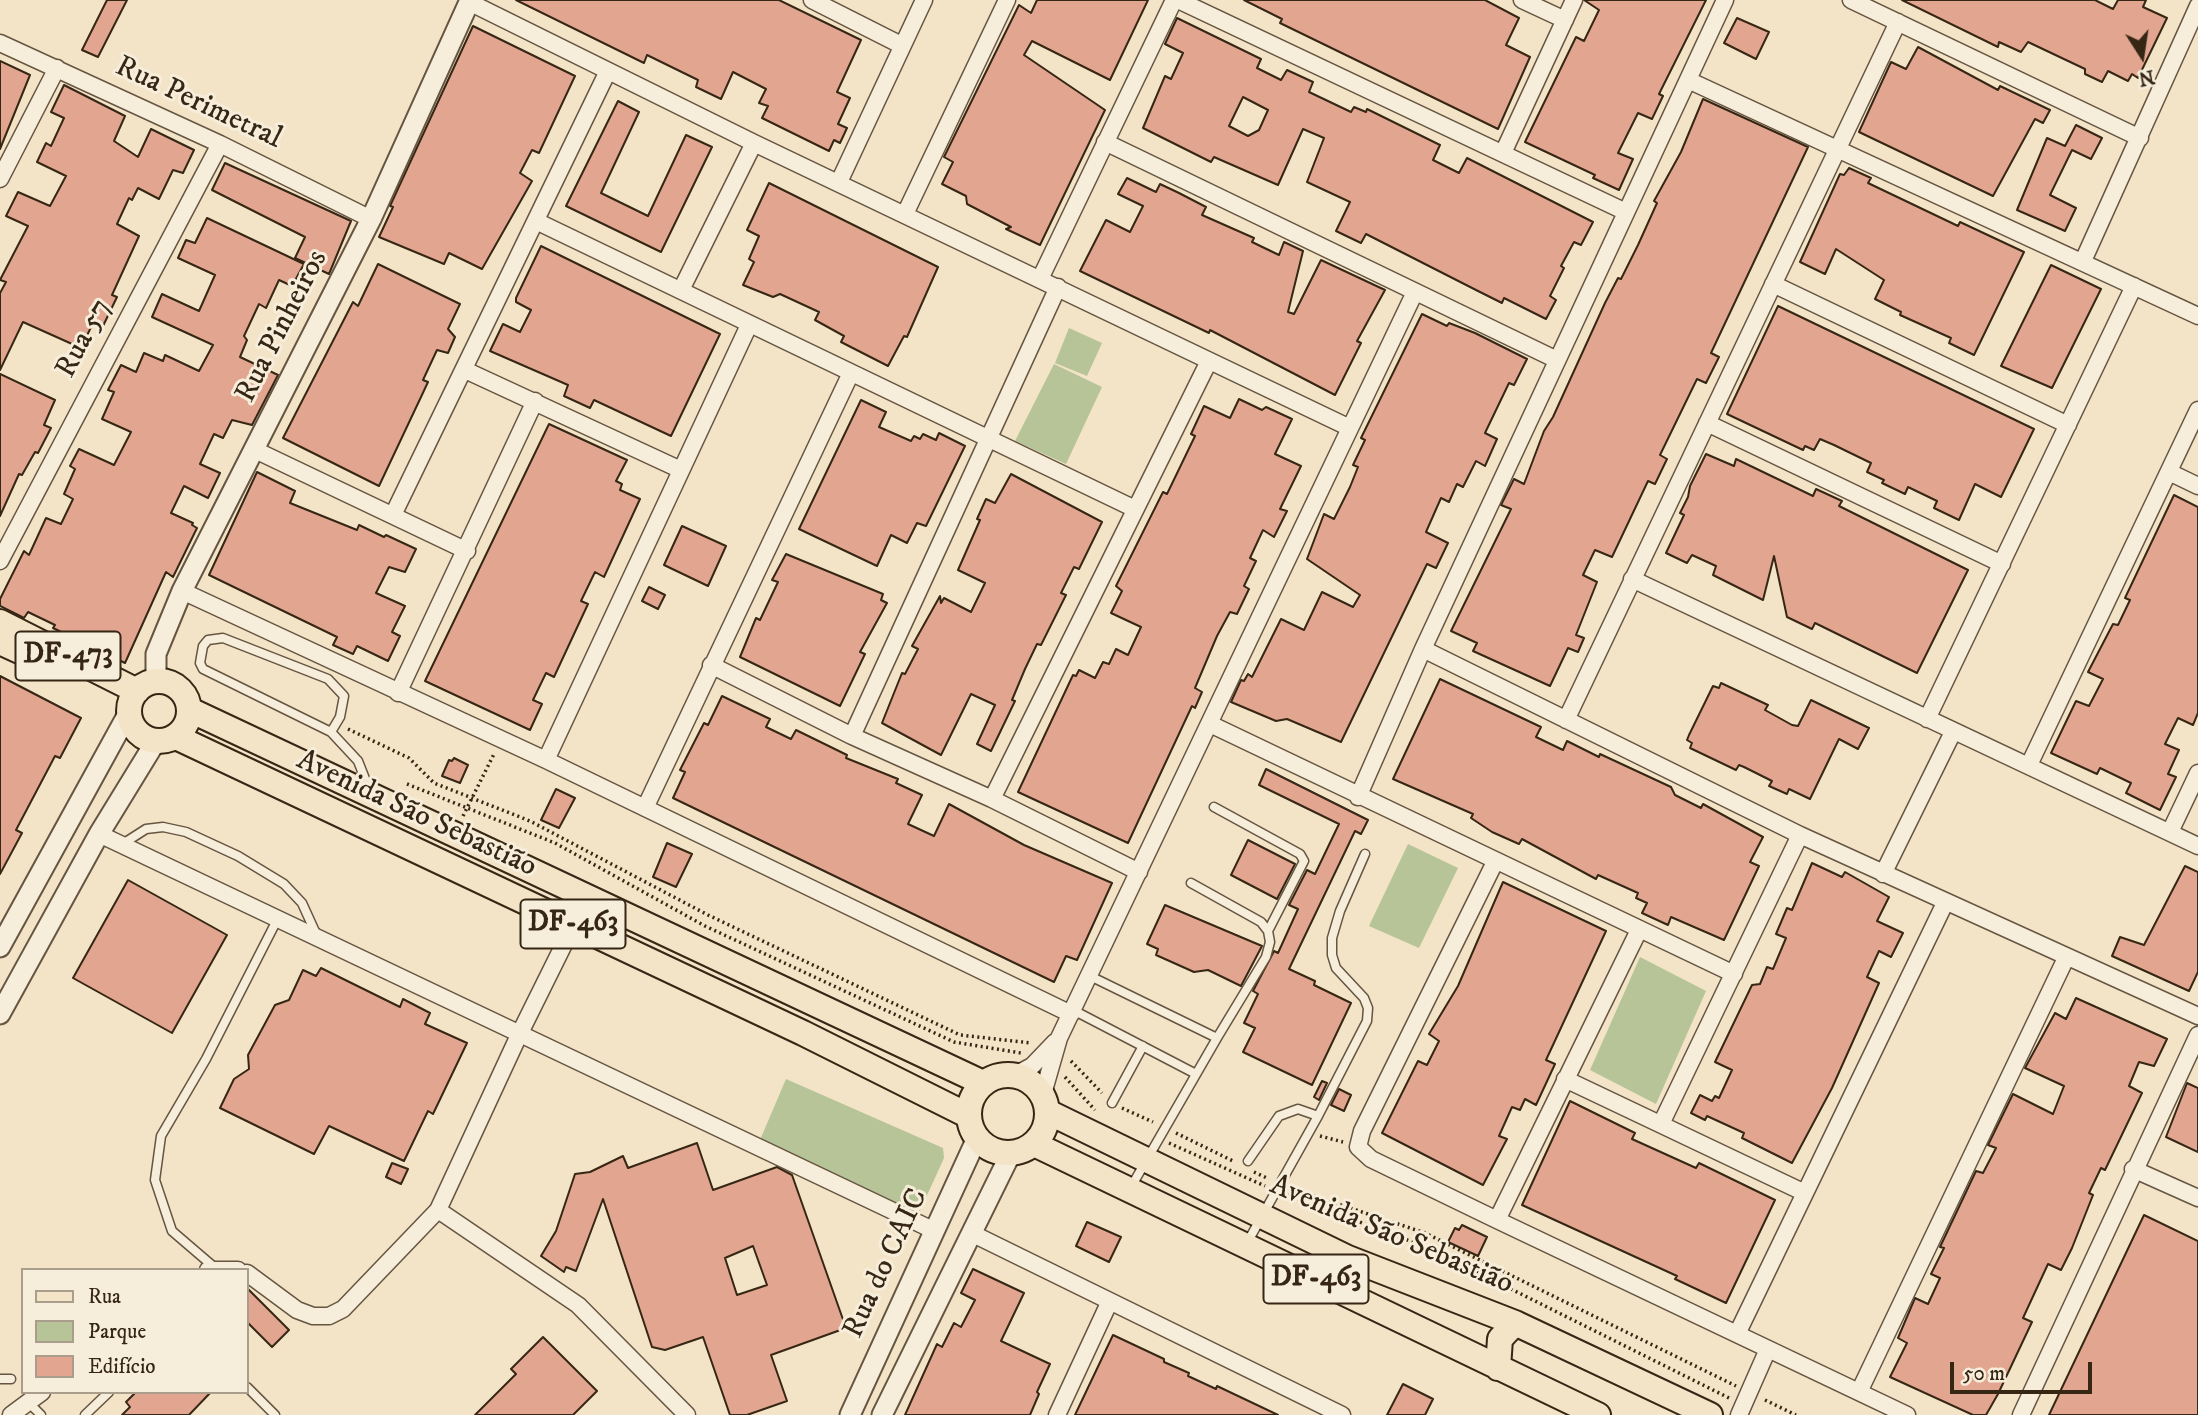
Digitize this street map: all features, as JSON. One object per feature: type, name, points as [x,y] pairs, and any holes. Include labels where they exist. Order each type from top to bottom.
[{"type":"main road","name":"DF-473","points":[[0,622],[138,697]]},
{"type":"main road","name":"DF-473","points":[[0,642],[138,697],[172,684],[185,695],[190,710]]},
{"type":"main road","name":"DF-473","points":[[138,697],[139,734],[166,739]]},
{"type":"main road","points":[[166,739],[185,727],[190,710]]},
{"type":"main road","name":"Avenida São Sebastião","points":[[190,710],[983,1083]]},
{"type":"main road","name":"Avenida São Sebastião","points":[[166,739],[574,925],[973,1127]]},
{"type":"main road","points":[[973,1127],[972,1098],[983,1083],[998,1075],[1015,1075]]},
{"type":"main road","name":"DF-463","points":[[1015,1075],[1031,1082],[1045,1103]]},
{"type":"main road","points":[[1022,1148],[1044,1130],[1045,1103]]},
{"type":"main road","name":"Avenida São Sebastião","points":[[1045,1103],[1146,1160],[1348,1258],[1515,1324],[1710,1415]]},
{"type":"main road","name":"DF-463","points":[[973,1127],[992,1150],[1022,1148],[1129,1190],[1598,1415]]},
{"type":"main road","points":[[1498,1368],[1500,1339],[1515,1324]]},
{"type":"street","points":[[812,0],[901,45]]},
{"type":"street","points":[[839,182],[924,0]]},
{"type":"street","points":[[905,214],[1007,0]]},
{"type":"street","points":[[1040,279],[1176,0],[1626,212]]},
{"type":"street","points":[[1522,0],[1564,20]]},
{"type":"street","points":[[1503,153],[1574,0]]},
{"type":"street","points":[[1358,797],[1423,649],[1725,0]]},
{"type":"street","points":[[1852,0],[2140,138]]},
{"type":"street","points":[[469,1],[754,143],[1058,287],[1208,363],[1350,428]]},
{"type":"street","name":"Rua Pinheiros","points":[[138,697],[182,591],[372,219],[469,1]]},
{"type":"street","points":[[2083,261],[2198,6]]},
{"type":"street","points":[[1566,720],[1898,22]]},
{"type":"street","name":"Rua Perimetral","points":[[0,43],[220,144],[372,219]]},
{"type":"street","points":[[0,178],[57,68]]},
{"type":"street","points":[[393,515],[608,71]]},
{"type":"street","points":[[1688,80],[2198,316]]},
{"type":"street","points":[[1105,142],[1557,360]]},
{"type":"street","points":[[681,290],[754,143]]},
{"type":"street","name":"Rua 57","points":[[0,561],[220,144]]},
{"type":"street","points":[[536,221],[850,375],[1135,509]]},
{"type":"street","points":[[1773,284],[2068,425]]},
{"type":"street","points":[[1927,719],[2134,286]]},
{"type":"street","points":[[852,736],[1058,287]]},
{"type":"street","points":[[1045,1103],[1053,1049],[1415,292]]},
{"type":"street","points":[[546,760],[750,325]]},
{"type":"street","points":[[992,799],[1208,363]]},
{"type":"street","points":[[465,370],[681,470]]},
{"type":"street","points":[[645,808],[850,375]]},
{"type":"street","points":[[398,693],[467,551],[535,401]]},
{"type":"street","points":[[2029,765],[2198,410]]},
{"type":"street","points":[[1707,423],[2002,564]]},
{"type":"street","points":[[253,449],[467,551]]},
{"type":"street","points":[[2169,472],[2198,485]]},
{"type":"street","points":[[1632,579],[2198,846]]},
{"type":"street","points":[[182,591],[546,760],[1072,1012]]},
{"type":"street","points":[[1423,649],[1800,835],[2198,1016]]},
{"type":"street","points":[[711,665],[852,736],[992,799],[1139,872]]},
{"type":"street","points":[[0,947],[138,697]]},
{"type":"street","points":[[1210,724],[1358,797],[1734,974]]},
{"type":"street","points":[[1883,874],[1953,732]]},
{"type":"street","points":[[0,1014],[99,834],[166,739]]},
{"type":"street","points":[[2170,832],[2198,773]]},
{"type":"street","points":[[99,834],[935,1231]]},
{"type":"street","points":[[1661,1124],[1800,835]]},
{"type":"street","points":[[1496,862],[1362,1131],[1358,1147],[1371,1158],[1497,1220],[1907,1415]]},
{"type":"street","points":[[1737,1334],[1945,903]]},
{"type":"street","points":[[248,1274],[297,1310],[313,1317],[329,1316],[343,1309],[438,1210],[519,1035],[574,925]]},
{"type":"street","points":[[1497,1220],[1639,930]]},
{"type":"street","points":[[1859,1392],[2066,958]]},
{"type":"street","points":[[2021,1415],[2133,1169],[2198,1035]]},
{"type":"street","points":[[1015,1075],[1053,1049]]},
{"type":"street","points":[[1565,1079],[1805,1193]]},
{"type":"street","name":"Rua do CAIC","points":[[850,1415],[935,1231],[973,1127]]},
{"type":"street","points":[[882,1415],[971,1233],[1022,1148]]},
{"type":"street","points":[[2133,1169],[2198,1198]]},
{"type":"street","points":[[438,1210],[578,1305],[687,1415]]},
{"type":"street","points":[[971,1233],[1342,1415]]},
{"type":"street","points":[[1057,1415],[1109,1303]]},
{"type":"street","points":[[1744,1404],[1768,1349]]},
{"type":"street","points":[[11,1415],[35,1397]]},
{"type":"lane","points":[[331,732],[344,696],[328,679],[223,638],[208,640],[203,646],[200,657],[203,669],[316,722],[331,732],[358,761],[371,795]]},
{"type":"lane","points":[[1214,807],[1300,854],[1304,861],[1268,932]]},
{"type":"lane","points":[[121,845],[146,829],[163,827],[186,832],[238,856],[284,884],[302,903],[318,939]]},
{"type":"lane","points":[[1246,1244],[1309,1133],[1367,1021],[1368,1008],[1364,998],[1336,968],[1332,955],[1332,937],[1340,911],[1365,854]]},
{"type":"lane","points":[[1129,1190],[1266,957],[1270,942],[1268,932],[1261,922],[1191,883]]},
{"type":"lane","points":[[211,1268],[172,1231],[155,1180],[161,1136],[205,1059],[277,920]]},
{"type":"lane","points":[[1090,976],[1217,1038]]},
{"type":"lane","points":[[1072,1012],[1196,1074]]},
{"type":"lane","points":[[1112,1103],[1143,1046]]},
{"type":"lane","points":[[1248,1161],[1279,1116],[1298,1109],[1318,1116]]},
{"type":"lane","points":[[0,1379],[11,1379]]},
{"type":"lane","points":[[248,1388],[275,1415]]},
{"type":"lane","points":[[85,1415],[107,1394]]},
{"type":"lane","points":[[35,1397],[41,1415]]},
{"type":"path","points":[[336,723],[409,758],[434,783],[530,821],[708,915],[960,1035],[1053,1049],[1112,1103],[1165,1127],[1278,1187],[1425,1233],[1744,1404]]},
{"type":"path","points":[[454,834],[500,740]]},
{"type":"path","points":[[407,784],[468,806],[555,843],[705,926],[954,1042],[1053,1049]]},
{"type":"path","points":[[1053,1049],[1097,1113]]},
{"type":"path","points":[[1309,1133],[1358,1147]]},
{"type":"path","points":[[1158,1138],[1431,1249],[1744,1404],[1796,1415]]},
{"type":"green space","points":[[1069,328],[1102,343],[1087,376],[1055,363]]},
{"type":"green space","points":[[1054,364],[1102,387],[1066,464],[1015,441]]},
{"type":"green space","points":[[1408,844],[1458,868],[1419,948],[1369,926]]},
{"type":"green space","points":[[1640,957],[1706,991],[1656,1104],[1590,1070]]},
{"type":"green space","points":[[786,1079],[943,1148],[944,1158],[919,1213],[760,1140]]},
{"type":"building","points":[[107,0],[127,0],[98,57],[82,50]]},
{"type":"building","points":[[516,0],[779,0],[861,40],[837,92],[850,98],[838,124],[847,128],[840,143],[834,140],[829,151],[762,118],[768,106],[759,103],[766,89],[733,72],[721,99],[696,87],[698,80],[647,55],[644,63]]},
{"type":"building","points":[[1037,0],[1148,0],[1110,80],[1032,41],[1024,55],[1105,110],[1040,245],[1006,229],[1011,227],[967,204],[966,196],[942,184],[953,162],[944,157],[1019,5],[1031,13]]},
{"type":"building","points":[[1244,0],[1485,0],[1519,18],[1506,45],[1530,57],[1498,129],[1280,23],[1282,19]]},
{"type":"building","points":[[1584,0],[1706,0],[1659,94],[1663,96],[1652,119],[1638,113],[1618,153],[1633,159],[1619,190],[1593,178],[1595,175],[1525,142],[1576,37],[1584,41],[1599,10]]},
{"type":"building","points":[[1902,0],[2095,0],[2113,9],[2118,0],[2146,0],[2143,7],[2167,18],[2138,78],[2132,74],[2128,81],[2108,71],[2102,82],[2085,74],[2085,69],[2028,42],[2021,52],[1999,42],[1998,47]]},
{"type":"building","points":[[1177,18],[1261,59],[1257,68],[1281,80],[1287,70],[1313,82],[1309,92],[1351,112],[1354,107],[1366,112],[1367,109],[1440,145],[1433,160],[1459,173],[1467,158],[1593,222],[1581,245],[1574,242],[1561,266],[1564,268],[1550,296],[1556,300],[1546,319],[1504,298],[1502,303],[1366,234],[1361,243],[1336,231],[1350,202],[1307,182],[1324,138],[1303,129],[1278,185],[1214,157],[1211,162],[1143,128],[1165,76],[1171,79],[1183,53],[1165,44]],"holes":[[[1243,97],[1268,110],[1259,130],[1248,136],[1229,126]]]},
{"type":"building","points":[[1737,18],[1769,32],[1756,59],[1724,43]]},
{"type":"building","points":[[473,26],[575,76],[539,153],[532,150],[520,173],[532,181],[482,269],[449,253],[444,264],[379,237],[393,207],[390,206]]},
{"type":"building","points":[[1918,47],[1998,90],[2000,86],[2050,110],[2043,123],[2035,119],[1993,196],[1859,132],[1891,62],[1906,69]]},
{"type":"building","points":[[0,61],[30,75],[0,149]]},
{"type":"building","points":[[64,85],[125,116],[114,141],[138,157],[151,129],[194,150],[183,173],[173,170],[159,199],[138,188],[132,200],[129,198],[117,224],[139,236],[112,295],[117,297],[103,326],[93,323],[81,348],[23,322],[0,370],[0,293],[6,282],[0,280],[28,226],[6,216],[18,192],[50,206],[66,176],[37,162],[46,143],[51,146],[64,118],[51,112]]},
{"type":"building","points":[[1703,99],[1808,147],[1711,353],[1719,357],[1706,383],[1697,379],[1660,455],[1667,459],[1655,484],[1648,481],[1612,557],[1595,550],[1583,575],[1597,582],[1576,635],[1584,638],[1578,652],[1568,648],[1550,686],[1473,651],[1477,643],[1451,631],[1511,509],[1501,505],[1514,479],[1524,484],[1544,431],[1553,417],[1605,303],[1638,245],[1657,203],[1654,201],[1681,152]]},
{"type":"building","points":[[618,101],[639,112],[601,193],[648,216],[686,135],[712,147],[661,252],[566,206]]},
{"type":"building","points":[[2076,125],[2102,138],[2091,159],[2072,150],[2050,195],[2076,208],[2065,231],[2017,210],[2047,138],[2065,146]]},
{"type":"building","points":[[225,163],[351,221],[329,274],[295,258],[305,237],[212,190]]},
{"type":"building","points":[[1849,168],[1871,178],[1868,183],[1958,226],[1960,222],[2024,252],[1974,355],[1949,343],[1951,338],[1900,315],[1901,312],[1875,299],[1884,280],[1836,249],[1825,274],[1800,262],[1840,174],[1844,175]]},
{"type":"building","points":[[1127,178],[1156,192],[1160,184],[1179,193],[1206,207],[1202,215],[1254,238],[1252,242],[1279,255],[1284,242],[1303,251],[1288,312],[1294,314],[1321,260],[1385,290],[1357,341],[1361,343],[1335,395],[1210,330],[1209,333],[1080,271],[1106,220],[1130,232],[1143,206],[1118,194]]},
{"type":"building","points":[[769,183],[938,267],[907,337],[904,336],[888,366],[841,342],[844,336],[815,320],[819,312],[780,294],[773,297],[743,285],[754,262],[749,259],[759,236],[747,230]]},
{"type":"building","points":[[207,218],[304,264],[292,286],[279,280],[266,308],[259,304],[244,336],[247,340],[240,357],[278,375],[252,425],[232,420],[223,438],[214,434],[200,464],[220,473],[208,498],[184,486],[171,513],[193,523],[197,528],[173,577],[166,572],[125,663],[53,628],[55,625],[28,612],[24,618],[0,606],[0,599],[24,551],[29,555],[46,518],[61,524],[73,499],[64,494],[75,469],[70,466],[79,449],[114,465],[131,432],[102,419],[114,392],[108,390],[121,365],[136,372],[144,353],[163,361],[165,355],[199,371],[213,345],[152,317],[162,294],[199,311],[215,275],[178,258],[186,240],[195,243]]},
{"type":"building","points":[[541,246],[720,334],[671,436],[594,400],[590,408],[564,396],[568,385],[490,351],[503,324],[520,332],[531,310],[516,302],[516,298]]},
{"type":"building","points":[[378,264],[460,304],[448,329],[455,337],[448,353],[437,350],[423,380],[428,382],[379,486],[283,438],[353,302],[358,306]]},
{"type":"building","points":[[2051,265],[2101,289],[2052,388],[2001,366]]},
{"type":"building","points":[[1778,306],[2034,429],[2001,497],[1975,484],[1959,520],[1934,508],[1937,501],[1908,487],[1905,494],[1882,483],[1884,480],[1867,472],[1871,463],[1834,445],[1820,439],[1814,450],[1805,446],[1803,450],[1727,414]]},
{"type":"building","points":[[1422,314],[1447,326],[1449,323],[1475,333],[1527,359],[1514,385],[1509,383],[1485,433],[1497,439],[1485,466],[1476,461],[1463,487],[1457,484],[1449,502],[1441,498],[1426,532],[1448,543],[1436,568],[1427,564],[1341,742],[1287,719],[1276,721],[1231,702],[1241,680],[1244,681],[1248,674],[1252,677],[1281,619],[1304,630],[1322,592],[1353,607],[1360,595],[1307,559],[1324,514],[1334,519],[1350,487],[1358,467],[1353,465],[1365,440],[1361,438]]},
{"type":"building","points":[[0,374],[55,400],[44,425],[51,428],[38,453],[35,452],[22,475],[19,474],[0,516]]},
{"type":"building","points":[[1239,399],[1262,410],[1266,407],[1292,419],[1275,454],[1301,466],[1280,509],[1287,511],[1274,537],[1263,530],[1250,558],[1256,561],[1244,586],[1249,589],[1237,614],[1230,612],[1217,636],[1195,688],[1202,692],[1195,708],[1192,706],[1128,843],[1018,792],[1073,675],[1076,676],[1079,670],[1095,678],[1103,662],[1109,664],[1116,649],[1128,655],[1141,627],[1111,613],[1122,591],[1116,586],[1163,492],[1167,494],[1195,436],[1191,434],[1204,406],[1230,418]]},
{"type":"building","points":[[861,400],[886,412],[879,427],[911,441],[914,436],[920,439],[923,434],[936,440],[939,433],[965,446],[926,526],[917,523],[907,543],[891,535],[877,566],[799,529]]},
{"type":"building","points":[[549,424],[627,460],[616,481],[622,484],[620,490],[640,499],[604,577],[595,572],[581,601],[588,604],[554,677],[546,673],[533,700],[542,704],[530,730],[425,681]]},
{"type":"building","points":[[1706,454],[1734,466],[1736,459],[1813,496],[1816,489],[1842,501],[1839,506],[1968,570],[1917,673],[1815,623],[1812,629],[1787,617],[1774,556],[1763,600],[1713,575],[1716,566],[1692,555],[1687,563],[1666,553],[1684,515],[1680,513],[1690,486]]},
{"type":"building","points":[[257,472],[295,491],[290,503],[357,530],[359,525],[416,549],[405,572],[389,567],[376,593],[405,606],[392,632],[400,636],[388,661],[357,646],[353,654],[333,645],[337,637],[209,575]]},
{"type":"building","points":[[1011,474],[1102,522],[1079,569],[1074,567],[1061,593],[1066,595],[1041,645],[1037,644],[1012,700],[1015,701],[991,751],[977,744],[995,705],[971,694],[941,755],[882,723],[902,673],[905,674],[918,649],[912,646],[940,596],[941,603],[944,598],[971,612],[985,583],[958,570],[980,520],[977,519],[986,499],[995,503]]},
{"type":"building","points":[[2174,495],[2198,507],[2198,713],[2193,725],[2178,718],[2165,744],[2179,750],[2168,774],[2176,777],[2160,810],[2126,793],[2131,783],[2100,768],[2097,774],[2051,753],[2076,701],[2089,706],[2103,679],[2088,672],[2113,624],[2118,625],[2130,600],[2125,598]]},
{"type":"building","points":[[682,526],[726,546],[708,586],[664,565]]},
{"type":"building","points":[[786,554],[883,594],[881,600],[887,603],[860,652],[865,654],[840,706],[740,657],[756,618],[760,620],[778,582],[772,580]]},
{"type":"building","points":[[649,587],[665,595],[658,609],[642,601]]},
{"type":"building","points":[[0,676],[81,718],[60,758],[55,756],[16,830],[22,833],[0,874]]},
{"type":"building","points":[[1440,679],[1541,727],[1536,737],[1563,750],[1567,741],[1599,757],[1600,754],[1671,787],[1675,795],[1701,808],[1703,804],[1763,837],[1750,862],[1759,866],[1724,940],[1671,917],[1668,925],[1642,913],[1647,903],[1636,898],[1638,893],[1598,875],[1596,879],[1522,839],[1519,844],[1492,832],[1471,818],[1473,814],[1393,779]]},
{"type":"building","points":[[1721,683],[1768,705],[1765,710],[1792,725],[1798,726],[1811,700],[1869,728],[1858,749],[1839,739],[1810,799],[1789,789],[1787,794],[1769,786],[1772,781],[1744,767],[1739,765],[1736,770],[1690,748],[1692,743],[1687,740],[1689,735],[1713,686],[1719,688]]},
{"type":"building","points":[[722,696],[770,719],[766,727],[791,739],[796,730],[847,755],[846,758],[898,779],[896,783],[922,795],[908,824],[934,836],[949,804],[1024,845],[1112,883],[1077,960],[1066,956],[1054,982],[673,798],[685,772],[680,770],[704,723],[708,725]]},
{"type":"building","points":[[454,758],[468,765],[460,783],[442,776],[449,760]]},
{"type":"building","points":[[1266,769],[1368,820],[1361,834],[1355,831],[1289,969],[1351,1003],[1312,1085],[1243,1052],[1255,1028],[1244,1023],[1258,994],[1253,991],[1274,951],[1278,953],[1298,909],[1289,905],[1307,870],[1315,874],[1339,824],[1259,785]]},
{"type":"building","points":[[556,789],[575,798],[559,828],[541,820]]},
{"type":"building","points":[[1248,840],[1295,864],[1277,899],[1231,875]]},
{"type":"building","points":[[667,843],[692,854],[676,887],[653,877]]},
{"type":"building","points":[[1812,863],[1842,877],[1845,872],[1889,897],[1877,921],[1903,933],[1891,957],[1879,951],[1867,977],[1879,983],[1832,1088],[1792,1163],[1742,1138],[1744,1133],[1707,1116],[1705,1120],[1691,1113],[1700,1095],[1712,1101],[1715,1096],[1719,1098],[1732,1070],[1715,1062],[1752,985],[1760,984],[1767,967],[1773,969],[1786,938],[1776,934],[1787,908],[1792,910]]},
{"type":"building","points":[[2185,866],[2198,872],[2198,972],[2189,991],[2112,956],[2120,937],[2144,945]]},
{"type":"building","points":[[128,880],[227,935],[172,1033],[73,978]]},
{"type":"building","points":[[1503,882],[1606,931],[1546,1060],[1555,1064],[1536,1105],[1525,1099],[1520,1110],[1512,1107],[1499,1136],[1507,1139],[1483,1185],[1382,1133],[1418,1061],[1427,1065],[1439,1041],[1429,1034],[1458,986]]},
{"type":"building","points":[[1165,905],[1262,946],[1241,986],[1208,970],[1194,972],[1156,955],[1158,949],[1147,944]]},
{"type":"building","points":[[321,968],[400,1007],[403,999],[430,1013],[425,1024],[467,1043],[433,1114],[428,1111],[404,1161],[329,1126],[314,1154],[220,1108],[234,1079],[249,1069],[248,1055],[275,1005],[289,1000],[303,970],[316,976]]},
{"type":"building","points":[[2076,998],[2167,1039],[2154,1066],[2139,1062],[2129,1086],[2142,1093],[2105,1170],[2101,1168],[2089,1193],[2093,1195],[2072,1248],[2061,1270],[2048,1264],[2023,1318],[2032,1322],[1998,1394],[1986,1415],[1973,1415],[1890,1377],[1907,1343],[1898,1338],[1915,1298],[1928,1304],[1940,1278],[1931,1274],[1944,1248],[1940,1247],[1976,1171],[1983,1173],[1996,1148],[1988,1145],[2013,1094],[2053,1114],[2064,1086],[2025,1068],[2055,1013],[2066,1019]]},
{"type":"building","points":[[1322,1081],[1327,1083],[1319,1100],[1314,1097]]},
{"type":"building","points":[[2187,1083],[2198,1088],[2198,1152],[2166,1137]]},
{"type":"building","points":[[1339,1089],[1351,1095],[1344,1111],[1331,1105]]},
{"type":"building","points":[[1570,1101],[1635,1133],[1632,1139],[1696,1168],[1699,1163],[1775,1200],[1726,1303],[1675,1279],[1677,1276],[1522,1205]]},
{"type":"building","points":[[697,1143],[713,1190],[777,1167],[792,1175],[846,1328],[771,1355],[787,1401],[747,1415],[730,1415],[703,1337],[665,1350],[652,1347],[603,1199],[576,1271],[566,1267],[564,1272],[541,1256],[556,1231],[575,1174],[590,1172],[623,1156],[628,1168]],"holes":[[[753,1246],[767,1285],[737,1295],[725,1258]]]},
{"type":"building","points":[[392,1163],[408,1169],[401,1184],[386,1177]]},
{"type":"building","points":[[2144,1215],[2198,1241],[2198,1415],[2049,1415]]},
{"type":"building","points":[[1087,1222],[1121,1237],[1109,1262],[1076,1246]]},
{"type":"building","points":[[1462,1225],[1487,1237],[1478,1256],[1448,1242],[1455,1228],[1459,1230]]},
{"type":"building","points":[[973,1269],[1024,1293],[1001,1341],[1050,1364],[1030,1415],[905,1415],[937,1344],[942,1347],[954,1323],[961,1327],[975,1300],[961,1293]]},
{"type":"building","points":[[248,1289],[289,1330],[272,1347],[248,1323]]},
{"type":"building","points":[[1113,1335],[1164,1359],[1164,1362],[1189,1373],[1188,1376],[1216,1389],[1217,1386],[1278,1415],[1075,1415]]},
{"type":"building","points":[[543,1337],[597,1391],[573,1415],[475,1415],[516,1374],[511,1369]]},
{"type":"building","points":[[1403,1384],[1433,1399],[1425,1415],[1387,1415]]},
{"type":"building","points":[[134,1394],[209,1394],[189,1415],[122,1415],[130,1407],[126,1402]]}]
